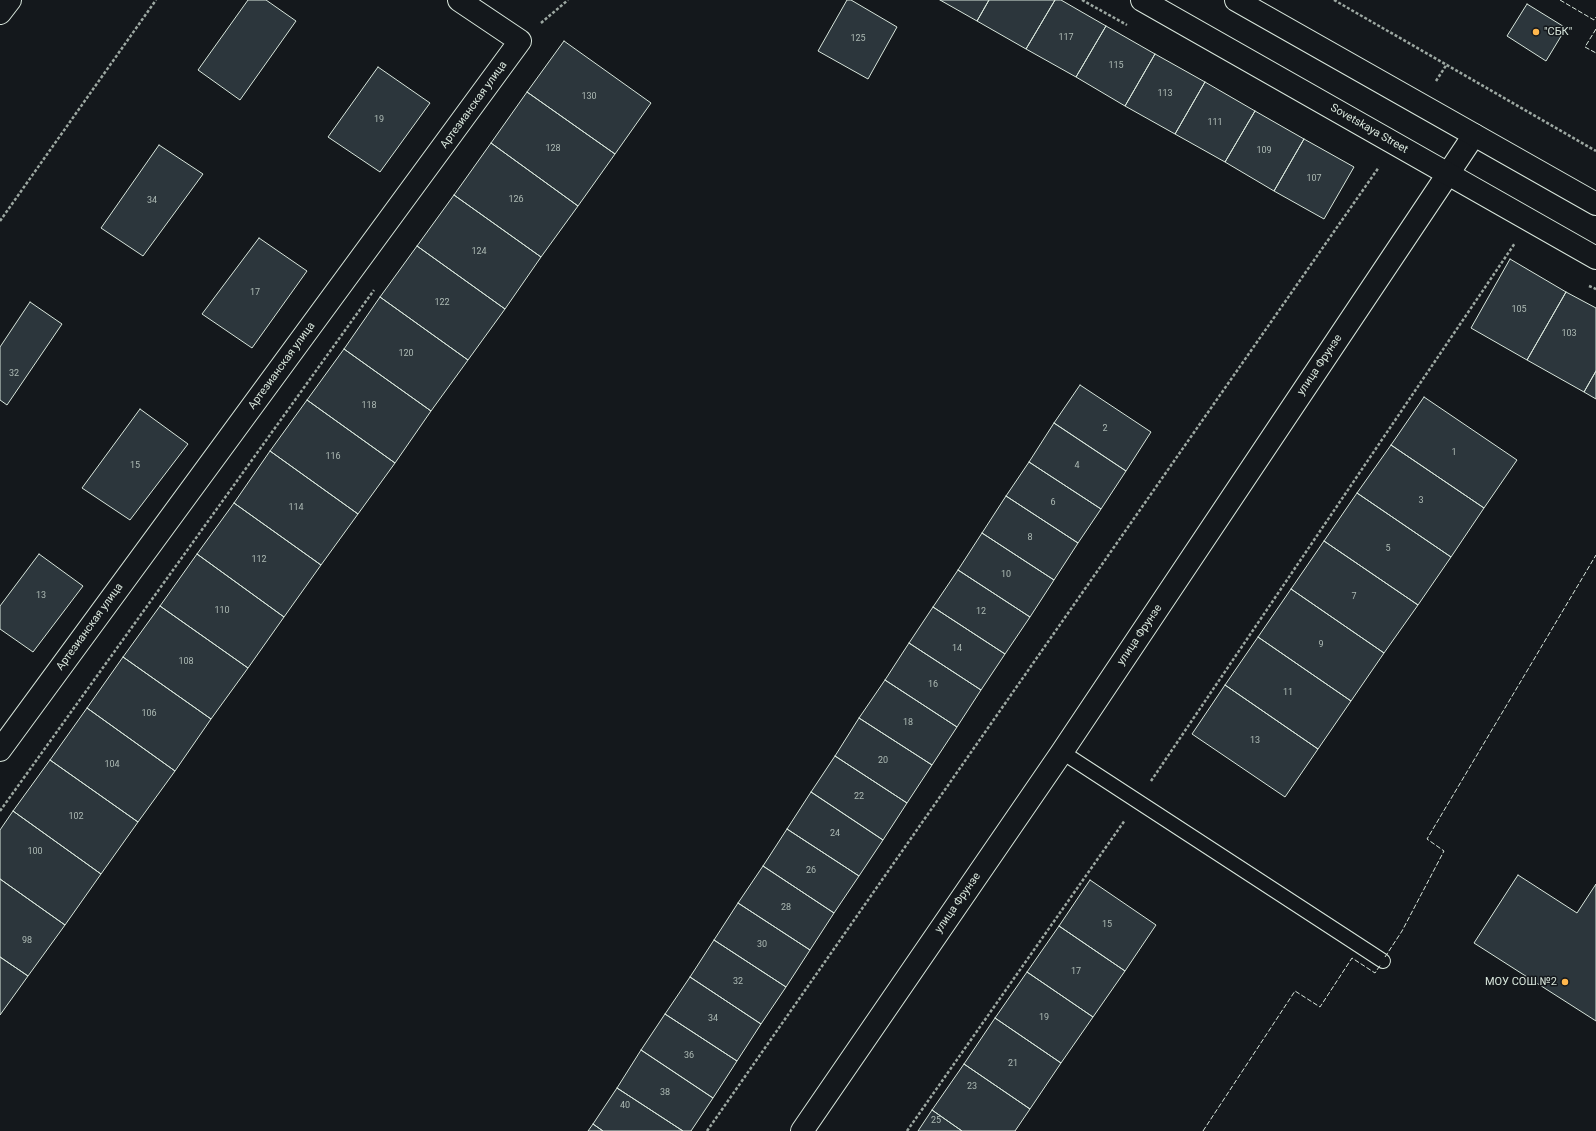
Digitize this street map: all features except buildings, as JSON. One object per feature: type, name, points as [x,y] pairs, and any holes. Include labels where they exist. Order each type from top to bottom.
[{"type":"main road","points":[[0,13],[10,0]]},
{"type":"main road","name":"Артезианская улица","points":[[0,750],[520,41],[459,0]]},
{"type":"main road","name":"Sovetskaya Street","points":[[1142,0],[1596,258]]},
{"type":"main road","points":[[1236,0],[1596,204]]},
{"type":"main road","name":"улица Фрунзе","points":[[802,1131],[1062,752],[1474,135]]},
{"type":"lane","points":[[1062,752],[1383,961]]},
{"type":"path","points":[[0,222],[156,0]]},
{"type":"path","points":[[1334,0],[1596,151]]},
{"type":"path","points":[[1422,105],[1447,64]]},
{"type":"path","points":[[707,1131],[1395,144]]},
{"type":"path","points":[[907,1131],[1138,801],[1530,221]]},
{"type":"path","points":[[0,811],[375,289]]},
{"type":"fence","points":[[1560,0],[1594,20],[1596,17]]},
{"type":"fence","points":[[1596,29],[1585,47],[1596,53]]},
{"type":"fence","points":[[1385,957],[1402,931],[1444,851],[1427,839],[1596,555]]},
{"type":"fence","points":[[1203,1131],[1295,991],[1320,1007],[1352,958],[1375,973],[1381,964]]},
{"type":"place","name":"\"СБК\"","points":[[1536,32]]},
{"type":"place","name":"МОУ СОШ №2","points":[[1565,982]]}]
